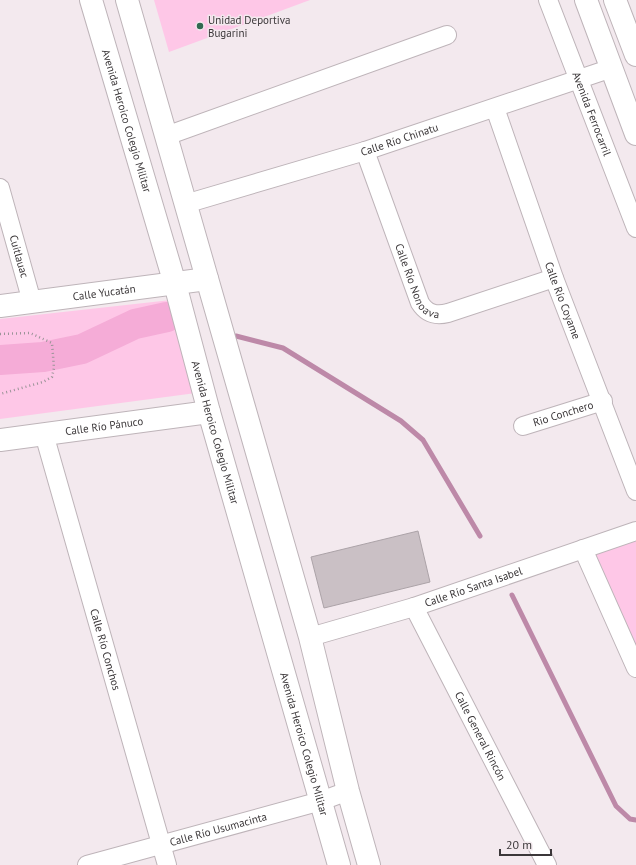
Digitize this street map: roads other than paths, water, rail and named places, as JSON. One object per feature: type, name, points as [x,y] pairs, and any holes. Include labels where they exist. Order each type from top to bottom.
[{"type":"main road","name":"Avenida Heroico Colegio Militar","points":[[91,0],[175,284],[209,412],[338,865]]},
{"type":"main road","points":[[127,0],[310,637],[348,791],[369,865]]},
{"type":"main road","points":[[586,0],[636,134]]},
{"type":"main road","points":[[615,0],[636,55]]},
{"type":"main road","name":"Calle Yucatán","points":[[0,306],[208,279]]},
{"type":"main road","name":"Calle Río Pánuco","points":[[0,440],[209,412]]},
{"type":"street","name":"Avenida Ferrocarril","points":[[548,0],[636,228]]},
{"type":"street","points":[[166,136],[447,35]]},
{"type":"street","name":"Calle Río Chinatu","points":[[185,204],[365,151],[612,68]]},
{"type":"street","name":"Calle Río Coyame","points":[[495,108],[554,278],[603,401],[636,491]]},
{"type":"street","name":"Calle Río Nonoava","points":[[365,151],[420,304],[424,310],[431,314],[440,315],[554,278]]},
{"type":"street","name":"Cuitlauac","points":[[0,188],[32,302]]},
{"type":"street","name":"Rio Conchero","points":[[523,426],[603,401]]},
{"type":"street","name":"Calle Río Conchos","points":[[44,434],[167,865]]},
{"type":"street","name":"Calle Río Santa Isabel","points":[[310,637],[414,607],[636,531]]},
{"type":"street","points":[[583,549],[636,668]]},
{"type":"street","name":"Calle General Rincón","points":[[414,607],[547,865]]},
{"type":"street","name":"Calle Río Usumacinta","points":[[87,865],[321,801],[348,791]]},
{"type":"waterway","points":[[0,360],[43,357],[82,349],[135,324],[167,317]]},
{"type":"waterway","points":[[236,336],[283,348],[401,421],[423,440],[480,536]]},
{"type":"waterway","points":[[512,595],[616,806],[630,819],[636,820]]},
{"type":"place","name":"Unidad Deportiva Bugarini","points":[[200,26]]}]
